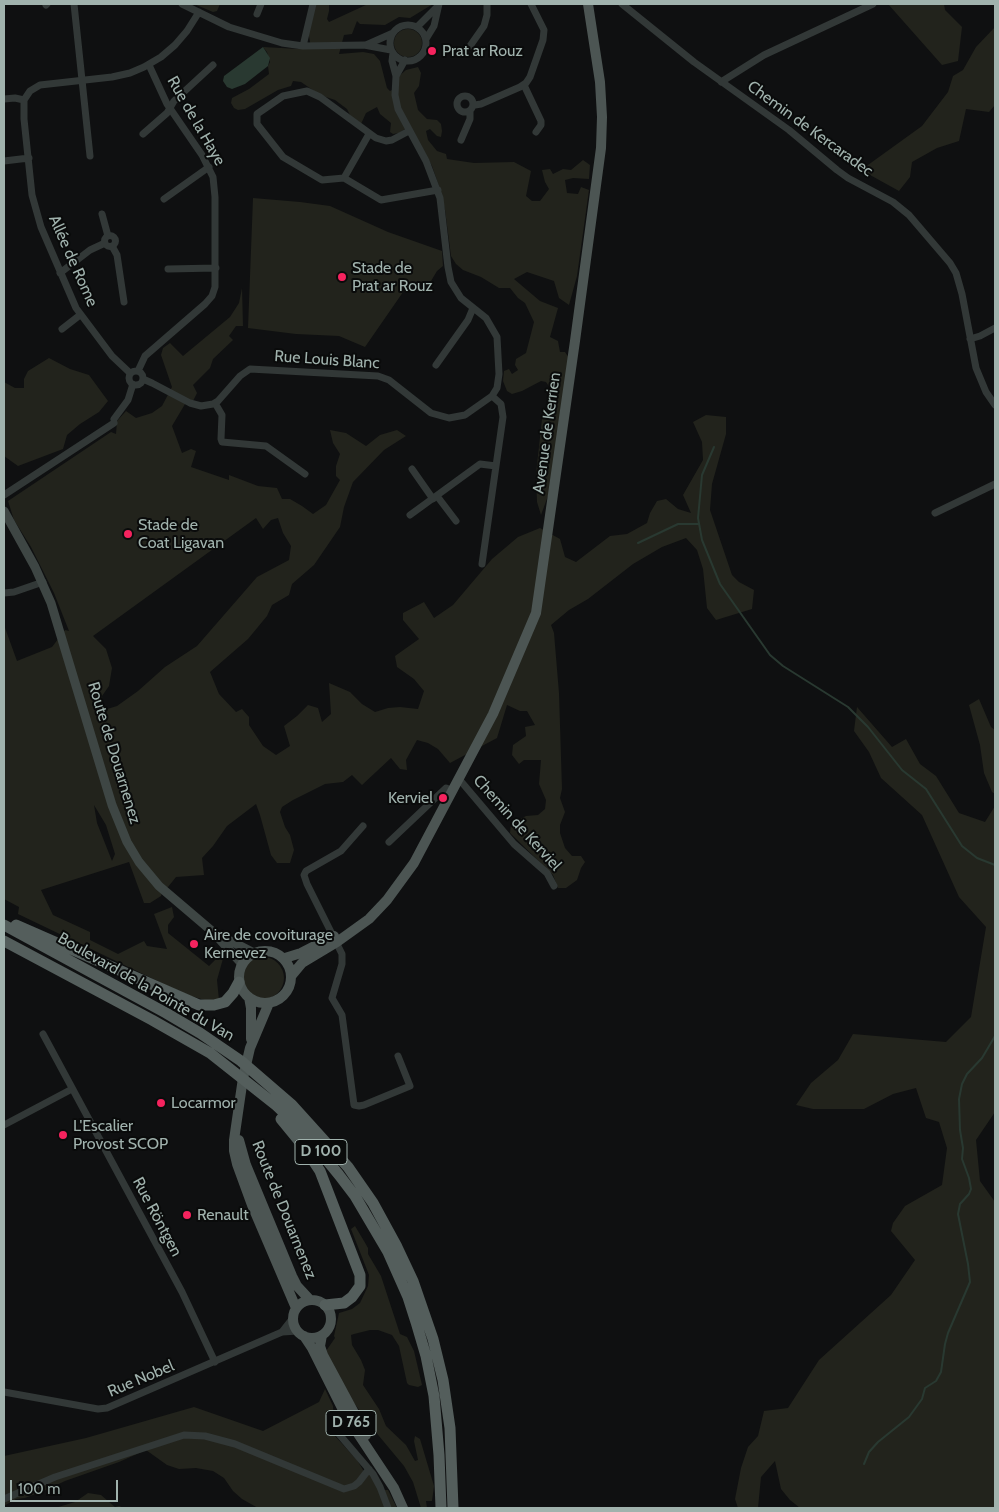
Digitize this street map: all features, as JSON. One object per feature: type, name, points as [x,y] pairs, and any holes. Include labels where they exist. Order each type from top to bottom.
[{"type":"highway","points":[[4,920],[199,1004],[214,1006],[225,1002],[239,982]]},
{"type":"highway","name":"Boulevard de la Pointe du Van","points":[[4,925],[166,1013],[241,1061],[292,1105],[348,1167],[377,1210],[397,1247],[413,1282],[433,1338],[443,1380],[450,1428],[453,1508]]},
{"type":"highway","name":"Boulevard de la Pointe du Van","points":[[4,941],[210,1053],[264,1094],[304,1132],[330,1162],[355,1196],[388,1252],[410,1306],[430,1374],[440,1455],[441,1508]]},
{"type":"highway","points":[[210,1053],[278,1116],[304,1147],[326,1184],[358,1267],[360,1280],[358,1290],[348,1300],[338,1304],[325,1305]]},
{"type":"main road","name":"Avenue de Kerrien","points":[[580,4],[598,61]]},
{"type":"main road","name":"Avenue de Kerrien","points":[[292,975],[299,965],[335,940],[401,882],[420,854],[500,699],[529,631],[537,604],[599,170],[602,117],[598,61],[588,4]]},
{"type":"main road","name":"Route de Douarnenez","points":[[4,511],[25,547],[42,582],[64,642],[114,812],[127,842],[142,866],[159,886],[213,932],[242,964]]},
{"type":"main road","name":"Route de Douarnenez","points":[[213,932],[254,953]]},
{"type":"main road","name":"Avenue de Kerrien","points":[[285,958],[335,940]]},
{"type":"main road","points":[[262,950],[278,953],[285,958],[292,975],[288,990],[277,1001],[269,1003],[255,1001],[248,997],[239,982],[242,964],[254,953],[262,950]]},
{"type":"main road","name":"Route de Douarnenez","points":[[248,997],[252,1025],[250,1048],[243,1078],[234,1145],[237,1164],[269,1246],[292,1294],[294,1313]]},
{"type":"main road","name":"Route de Douarnenez","points":[[250,1048],[269,1003]]},
{"type":"main road","name":"Route de Douarnenez","points":[[237,1128],[246,1165],[292,1276],[297,1286],[310,1300]]},
{"type":"main road","points":[[305,1301],[318,1301],[325,1305],[331,1321],[326,1331],[316,1337],[301,1334],[295,1327],[294,1313],[305,1301]]},
{"type":"main road","name":"D 765","points":[[301,1334],[312,1348],[345,1414],[394,1488],[403,1508]]},
{"type":"main road","name":"D 765","points":[[322,1335],[320,1346],[322,1355],[365,1434],[400,1485],[409,1508]]},
{"type":"street","points":[[74,4],[90,156]]},
{"type":"street","points":[[182,4],[229,27],[279,42],[303,46],[364,45],[392,51],[396,56],[405,60],[413,60],[425,50],[426,39],[434,26],[438,5]]},
{"type":"street","points":[[257,14],[260,4]]},
{"type":"street","points":[[303,46],[312,4]]},
{"type":"street","points":[[470,46],[484,26],[487,4]]},
{"type":"street","points":[[461,140],[470,119],[470,112],[475,105],[524,85],[530,78],[544,34],[543,26],[531,4]]},
{"type":"street","name":"Chemin de Kercaradec","points":[[622,4],[694,62],[789,130],[843,174],[893,202],[909,215],[950,262],[956,273],[962,294],[973,357],[986,392],[995,405]]},
{"type":"street","points":[[721,82],[771,52],[874,4]]},
{"type":"street","points":[[417,27],[438,5]]},
{"type":"street","points":[[4,99],[15,98],[24,100],[30,91],[38,86],[125,74],[149,64],[175,45],[199,12]]},
{"type":"street","points":[[364,45],[393,33],[403,25],[417,27],[422,31],[426,39]]},
{"type":"street","points":[[393,33],[390,44],[396,76],[396,102],[409,131],[426,161],[438,190],[451,282],[461,298],[486,318],[497,338],[499,374],[497,388],[492,396],[501,404],[503,412],[482,564]]},
{"type":"street","points":[[396,76],[405,60]]},
{"type":"street","name":"Rue de la Haye","points":[[138,371],[145,356],[212,296],[215,287],[216,268],[215,189],[209,168],[170,109],[149,64]]},
{"type":"street","points":[[142,134],[170,109],[174,101],[213,65]]},
{"type":"street","points":[[524,85],[541,120],[541,125],[536,132]]},
{"type":"street","points":[[409,131],[388,140],[376,138],[320,98],[307,92],[283,96],[257,114],[257,124],[280,154],[289,162],[322,180],[344,178],[381,200],[438,190]]},
{"type":"street","points":[[470,112],[464,112],[454,102],[464,96],[471,99],[475,105]]},
{"type":"street","name":"Allée de Rome","points":[[24,100],[34,202],[41,227],[80,315],[116,361],[130,374]]},
{"type":"street","points":[[344,178],[369,134]]},
{"type":"street","points":[[4,161],[29,158]]},
{"type":"street","points":[[164,199],[209,168]]},
{"type":"street","points":[[102,214],[107,246],[112,246],[117,255],[124,302]]},
{"type":"street","points":[[60,272],[106,239]]},
{"type":"street","points":[[168,269],[216,268]]},
{"type":"street","points":[[436,365],[468,320],[473,308]]},
{"type":"street","points":[[62,329],[80,315]]},
{"type":"street","points":[[970,339],[995,328]]},
{"type":"street","name":"Rue Louis Blanc","points":[[215,403],[244,372],[250,369],[385,374],[428,410],[445,418],[461,416],[492,396]]},
{"type":"street","points":[[138,371],[141,373],[142,379],[139,384],[133,384],[129,379],[130,374],[138,371]]},
{"type":"street","points":[[142,379],[152,382],[197,406],[215,403],[222,415],[222,442],[266,446],[306,474]]},
{"type":"street","points":[[4,495],[114,421],[128,400],[133,384]]},
{"type":"street","points":[[410,515],[480,464],[496,466]]},
{"type":"street","points":[[412,469],[456,521]]},
{"type":"street","points":[[936,513],[995,484]]},
{"type":"street","points":[[4,593],[14,592],[42,582]]},
{"type":"street","name":"Chemin de Kerviel","points":[[459,779],[514,844],[547,873],[554,886]]},
{"type":"street","points":[[389,842],[446,788],[453,791]]},
{"type":"street","points":[[363,826],[341,851],[306,871],[304,875],[306,884],[342,954],[342,964],[332,998],[342,1015],[354,1105],[364,1105],[410,1086],[398,1056]]},
{"type":"street","name":"Rue Röntgen","points":[[43,1034],[182,1292],[215,1362]]},
{"type":"street","points":[[4,1125],[72,1089]]},
{"type":"street","name":"Rue Nobel","points":[[282,1332],[294,1313]]},
{"type":"street","name":"Rue Nobel","points":[[4,1392],[98,1409],[107,1408],[282,1332],[301,1334]]},
{"type":"street","points":[[348,1403],[345,1414],[338,1425],[338,1435],[369,1468],[380,1487],[388,1508]]},
{"type":"street","points":[[4,1499],[55,1477],[184,1435],[205,1436],[235,1444],[344,1489],[350,1488],[359,1482],[369,1468]]},
{"type":"shaded area","points":[[194,4],[220,4],[217,11],[213,12]]},
{"type":"shaded area","points":[[316,4],[329,4],[327,19],[329,22],[368,4],[433,4],[410,18],[399,17],[385,25],[360,24],[357,21],[352,34],[344,35],[339,54],[363,52],[374,54],[380,61],[387,88],[390,91],[398,87],[399,76],[406,70],[418,67],[421,73],[419,86],[414,93],[418,110],[427,119],[437,120],[441,124],[441,137],[437,136],[430,129],[426,131],[428,140],[437,151],[446,154],[447,159],[474,163],[514,162],[531,171],[526,196],[532,201],[540,201],[549,189],[542,170],[550,169],[553,174],[563,169],[571,170],[583,160],[590,165],[589,179],[573,178],[565,180],[567,193],[578,194],[581,187],[589,190],[577,276],[569,305],[559,298],[554,281],[527,272],[514,279],[540,301],[558,308],[550,337],[558,341],[560,352],[565,352],[569,358],[552,485],[541,515],[537,502],[536,474],[542,419],[551,395],[550,388],[546,382],[541,381],[512,394],[507,391],[503,381],[504,371],[509,369],[512,374],[518,370],[515,365],[516,359],[526,353],[534,322],[525,303],[510,288],[499,288],[481,277],[463,270],[456,264],[451,256],[445,210],[439,186],[432,166],[410,126],[399,133],[393,134],[390,132],[391,123],[380,114],[377,107],[366,113],[361,124],[351,117],[347,109],[335,100],[320,95],[301,82],[293,81],[291,86],[278,90],[245,109],[238,110],[231,103],[232,98],[249,89],[269,74],[268,66],[270,62],[267,52],[263,47],[311,48],[308,30]]},
{"type":"shaded area","points":[[888,4],[944,4],[945,10],[962,27],[958,61],[942,65]]},
{"type":"shaded area","points":[[995,27],[995,105],[989,112],[966,109],[959,141],[937,148],[912,162],[910,177],[899,191],[861,170],[922,126],[948,92],[953,76],[963,70],[976,47]]},
{"type":"shaded area","points":[[408,29],[418,33],[422,43],[418,53],[408,57],[398,53],[394,43],[398,33]]},
{"type":"shaded area","points":[[263,47],[270,58],[268,66],[245,84],[232,89],[227,87],[223,81],[224,76]]},
{"type":"shaded area","name":"Stade de Prat ar Rouz","points":[[253,198],[330,206],[388,232],[442,251],[443,266],[437,271],[425,291],[410,282],[365,347],[339,336],[296,334],[248,328]]},
{"type":"shaded area","points":[[242,288],[243,326],[236,326],[229,336],[233,340],[213,359],[210,368],[193,385],[197,393],[193,401],[188,399],[172,426],[182,453],[191,449],[196,451],[191,467],[229,480],[229,475],[258,486],[277,488],[282,499],[290,499],[313,514],[326,505],[340,480],[336,476],[336,466],[340,454],[333,443],[330,430],[346,433],[366,446],[380,435],[397,430],[406,436],[384,450],[353,482],[344,507],[340,527],[314,565],[292,584],[289,595],[272,605],[267,616],[248,639],[210,672],[219,694],[236,712],[242,709],[249,717],[249,725],[263,746],[276,755],[290,746],[284,726],[308,705],[318,708],[322,722],[331,714],[329,683],[350,692],[362,704],[375,712],[400,707],[418,709],[424,691],[414,679],[397,667],[395,656],[419,639],[403,620],[403,613],[424,602],[434,618],[453,605],[492,559],[518,537],[540,528],[560,539],[565,557],[576,562],[610,536],[627,534],[647,523],[657,501],[666,499],[678,509],[691,513],[683,495],[703,460],[702,442],[693,422],[706,415],[726,417],[726,434],[712,484],[710,510],[732,575],[739,582],[754,590],[752,609],[716,620],[707,608],[703,569],[697,550],[686,538],[662,547],[633,564],[551,625],[554,633],[559,693],[562,789],[560,798],[565,812],[560,825],[560,833],[565,848],[572,856],[581,856],[585,862],[577,880],[566,888],[558,888],[553,875],[510,833],[511,824],[526,816],[538,815],[545,809],[546,800],[539,784],[541,760],[524,760],[519,764],[512,755],[513,745],[526,736],[525,727],[535,725],[527,711],[520,711],[507,705],[497,738],[450,763],[438,749],[428,743],[417,740],[406,760],[407,770],[400,769],[391,758],[362,785],[352,775],[343,782],[325,784],[282,807],[280,812],[294,850],[290,863],[277,863],[271,855],[256,804],[227,826],[202,858],[204,875],[176,877],[168,887],[164,887],[161,896],[150,903],[144,903],[129,862],[41,890],[53,915],[90,932],[90,940],[118,954],[144,941],[147,946],[167,949],[154,914],[172,907],[174,917],[168,925],[168,933],[209,966],[221,954],[224,955],[217,980],[219,1000],[208,1001],[168,986],[18,914],[19,907],[4,899],[4,625],[17,661],[52,647],[65,630],[69,631],[54,593],[31,547],[14,520],[8,501],[111,432],[116,434],[117,421],[126,411],[136,418],[152,413],[162,406],[172,387],[161,355],[163,348],[170,343],[183,356],[230,317],[239,303]],"holes":[[[256,518],[263,529],[271,520],[278,518],[283,533],[291,546],[289,560],[257,577],[197,646],[165,667],[138,691],[117,706],[104,710],[102,696],[109,686],[112,668],[106,649],[93,636]],[[94,805],[106,825],[115,854],[112,861],[97,823]]]},
{"type":"shaded area","points":[[49,358],[70,369],[89,375],[108,401],[99,412],[67,435],[63,449],[18,466],[4,456],[4,382],[15,388],[24,388],[24,379],[28,371]]},
{"type":"shaded area","points":[[979,699],[991,727],[995,730],[995,794],[992,792],[984,773],[980,745],[969,705]]},
{"type":"shaded area","points":[[857,707],[892,747],[906,739],[920,764],[936,776],[959,813],[985,822],[995,806],[995,1112],[976,1140],[980,1181],[995,1202],[995,1508],[800,1508],[781,1489],[775,1461],[761,1477],[758,1508],[738,1508],[735,1499],[741,1468],[748,1447],[758,1436],[764,1411],[788,1408],[819,1360],[891,1295],[915,1260],[891,1231],[893,1223],[905,1206],[942,1185],[947,1148],[939,1122],[926,1118],[916,1088],[893,1094],[864,1109],[813,1109],[796,1105],[811,1083],[838,1060],[853,1034],[946,1042],[971,1017],[986,927],[959,897],[922,815],[881,778],[869,752],[854,731]]},
{"type":"shaded area","points":[[263,957],[278,963],[284,978],[278,993],[263,999],[248,993],[242,978],[248,963]]},
{"type":"shaded area","points":[[355,1226],[381,1276],[400,1334],[407,1337],[414,1351],[422,1385],[418,1387],[407,1383],[399,1346],[392,1335],[378,1330],[370,1330],[351,1335],[352,1345],[365,1370],[363,1385],[379,1409],[386,1426],[406,1445],[415,1461],[418,1460],[414,1441],[415,1436],[420,1439],[434,1486],[432,1501],[426,1501],[427,1508],[421,1508],[413,1482],[404,1466],[343,1388],[326,1351],[335,1338],[339,1313],[352,1309],[360,1303],[368,1286],[369,1275],[351,1229]]},
{"type":"shaded area","points":[[325,1389],[333,1406],[335,1436],[357,1460],[365,1473],[370,1475],[380,1490],[388,1490],[397,1508],[258,1508],[242,1499],[233,1491],[224,1478],[213,1471],[196,1468],[179,1469],[167,1465],[146,1450],[25,1498],[16,1499],[4,1506],[4,1456],[86,1438],[194,1407],[263,1431],[319,1402]]},
{"type":"shaded area","points":[[88,1493],[101,1495],[115,1507],[124,1508],[55,1508],[75,1502]]},
{"type":"waterway","points":[[714,447],[702,475],[698,518],[702,540],[720,584],[770,655],[783,666],[848,707],[868,727],[902,770],[926,789],[962,846],[977,858],[995,865]]},
{"type":"waterway","points":[[638,543],[678,524],[699,524]]},
{"type":"waterway","points":[[864,1464],[869,1452],[878,1442],[909,1417],[922,1399],[925,1388],[936,1381],[941,1372],[948,1333],[970,1282],[958,1214],[960,1204],[971,1189],[962,1159],[963,1148],[960,1130],[959,1099],[962,1084],[967,1074],[982,1058],[995,1036]]},
{"type":"place","name":"Prat ar Rouz","points":[[432,51]]},
{"type":"place","name":"Stade de Prat ar Rouz","points":[[342,277]]},
{"type":"place","name":"Stade de Coat Ligavan","points":[[128,534]]},
{"type":"place","name":"Kerviel","points":[[443,798]]},
{"type":"place","name":"Aire de covoiturage Kernevez","points":[[194,944]]},
{"type":"place","name":"Locarmor","points":[[161,1103]]},
{"type":"place","name":"L'Escalier Provost SCOP","points":[[63,1135]]},
{"type":"place","name":"Renault","points":[[187,1215]]}]
